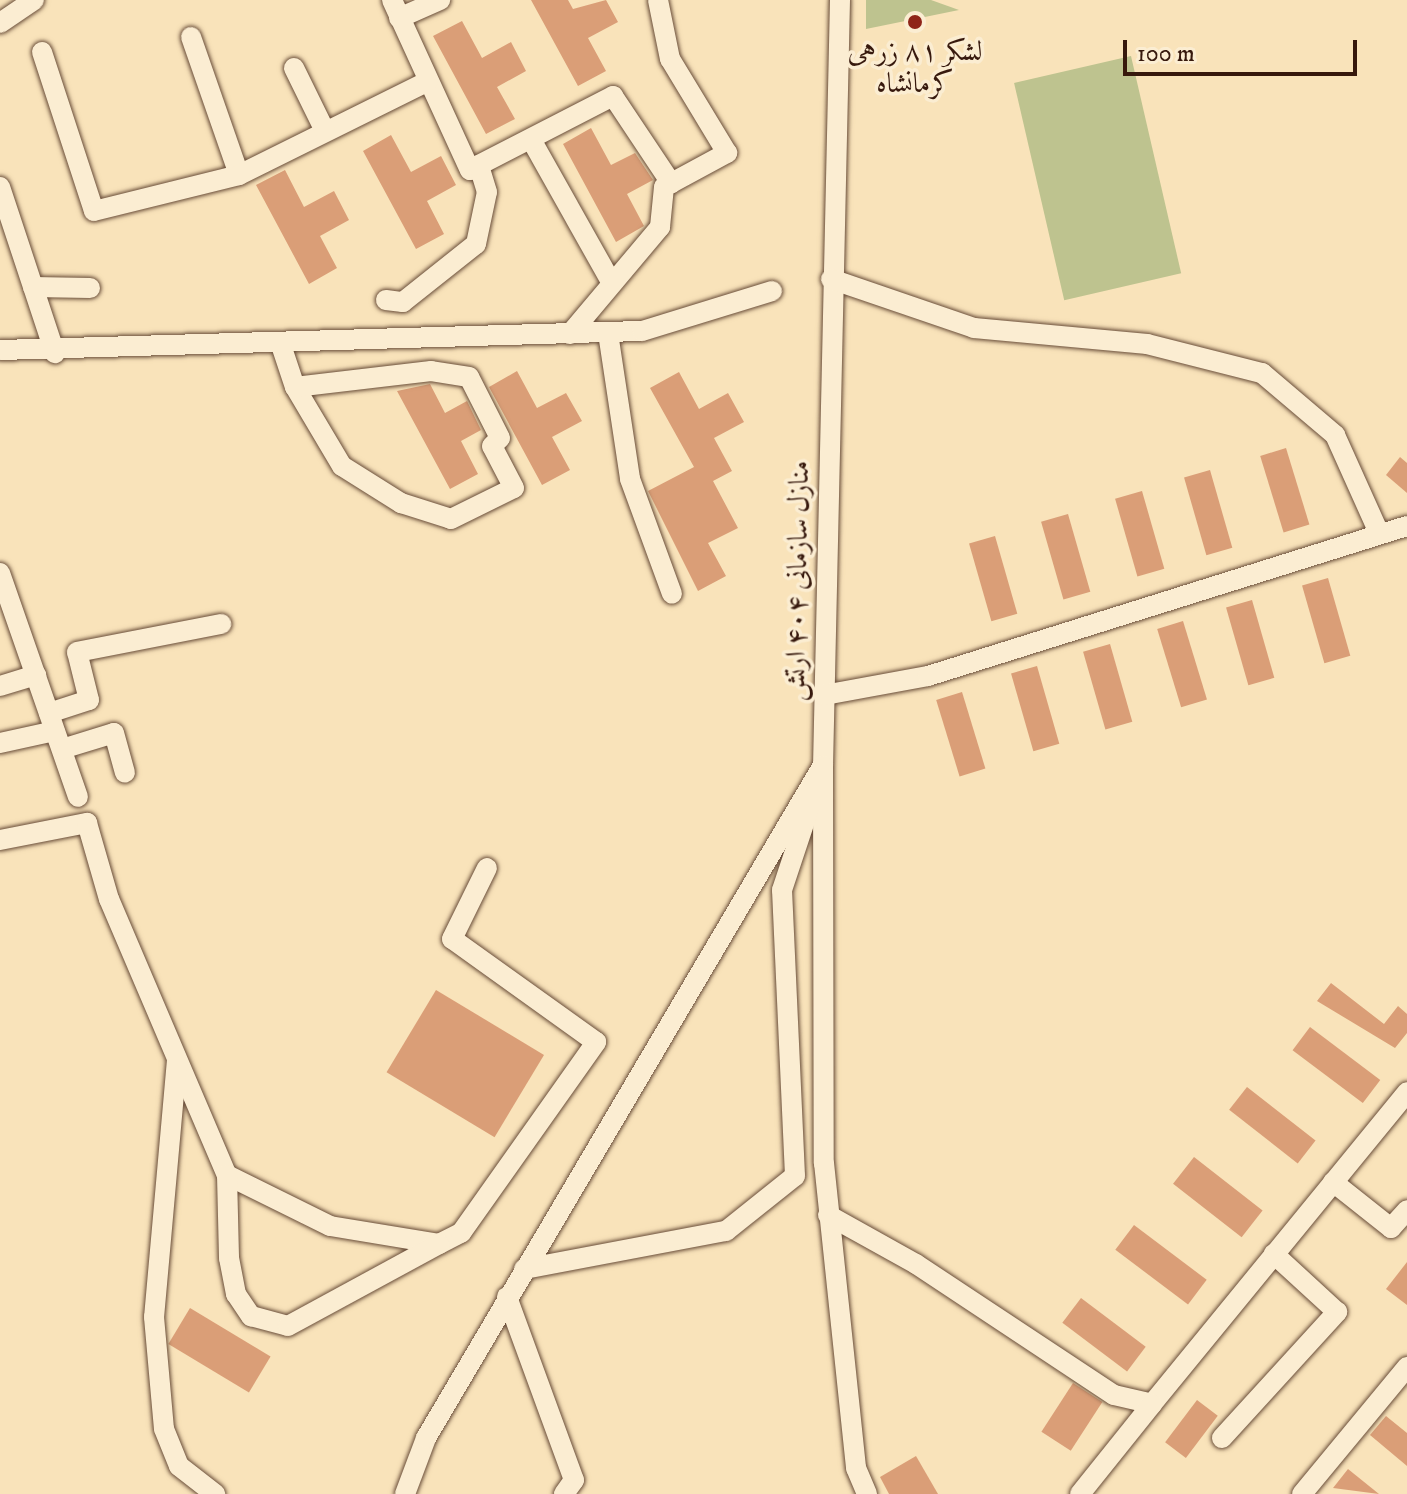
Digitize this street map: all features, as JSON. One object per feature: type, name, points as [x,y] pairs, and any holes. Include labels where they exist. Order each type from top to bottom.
[{"type":"street","points":[[0,23],[34,0]]},
{"type":"street","points":[[440,0],[396,9],[470,170],[532,141],[613,96],[671,183]]},
{"type":"street","points":[[570,334],[610,280],[660,227],[664,187],[727,153],[670,59],[658,0]]},
{"type":"street","name":"منازل سازمانی ۴۰۴ ارتش","points":[[840,0],[831,279],[823,765],[824,1163],[856,1468],[867,1494]]},
{"type":"street","points":[[191,37],[239,175]]},
{"type":"street","points":[[42,52],[94,211],[239,175],[428,81]]},
{"type":"street","points":[[294,68],[325,131]]},
{"type":"street","points":[[532,141],[610,280]]},
{"type":"street","points":[[386,300],[414,295],[476,244],[487,192],[479,165]]},
{"type":"street","points":[[0,187],[55,353]]},
{"type":"street","points":[[831,279],[974,328],[1147,344],[1262,373],[1335,435],[1379,533]]},
{"type":"street","points":[[33,287],[90,288]]},
{"type":"street","points":[[0,350],[55,353],[642,331],[772,291]]},
{"type":"street","points":[[608,333],[630,479],[672,594]]},
{"type":"street","points":[[281,345],[295,387],[342,466],[401,503],[451,519],[514,488],[492,446],[500,438],[469,377],[431,371],[295,387]]},
{"type":"street","points":[[824,695],[928,676],[1407,526]]},
{"type":"street","points":[[0,573],[78,797]]},
{"type":"street","points":[[55,731],[89,700],[77,652],[221,624]]},
{"type":"street","points":[[0,686],[36,675]]},
{"type":"street","points":[[0,743],[55,731],[114,733],[125,773]]},
{"type":"street","points":[[524,1269],[726,1231],[795,1176],[782,890],[823,765]]},
{"type":"street","points":[[405,1494],[426,1438],[823,765]]},
{"type":"street","points":[[0,840],[87,823],[109,899],[227,1175],[229,1258],[236,1294],[251,1316],[288,1326],[461,1233],[596,1042],[452,939],[487,868]]},
{"type":"street","points":[[177,1060],[154,1317],[164,1429],[179,1466],[215,1494]]},
{"type":"street","points":[[1080,1494],[1407,1092]]},
{"type":"street","points":[[227,1175],[330,1226],[439,1244]]},
{"type":"street","points":[[1333,1182],[1391,1228],[1407,1210]]},
{"type":"street","points":[[828,1215],[916,1264],[1114,1395],[1152,1404]]},
{"type":"street","points":[[1222,1438],[1337,1312],[1274,1254]]},
{"type":"street","points":[[507,1297],[574,1480],[564,1494]]},
{"type":"street","points":[[1302,1494],[1407,1367]]},
{"type":"green space","points":[[866,0],[931,0],[959,10],[866,29]]},
{"type":"green space","points":[[1131,56],[1181,273],[1064,300],[1014,83]]},
{"type":"building","points":[[531,0],[568,0],[573,9],[606,0],[618,22],[588,38],[606,71],[578,86]]},
{"type":"building","points":[[462,21],[482,58],[511,42],[526,71],[497,87],[515,119],[486,134],[433,36]]},
{"type":"building","points":[[591,128],[611,165],[635,153],[653,180],[627,194],[644,226],[616,242],[563,144]]},
{"type":"building","points":[[391,135],[411,172],[441,156],[456,185],[427,201],[444,234],[416,249],[363,151]]},
{"type":"building","points":[[285,170],[304,207],[334,191],[349,220],[320,236],[337,268],[309,284],[256,185]]},
{"type":"building","points":[[517,371],[537,408],[566,393],[582,421],[552,437],[570,470],[542,485],[489,387]]},
{"type":"building","points":[[679,372],[699,409],[728,393],[744,422],[714,438],[732,471],[713,481],[738,528],[708,543],[726,576],[698,591],[648,491],[694,467],[650,388]]},
{"type":"building","points":[[430,384],[445,413],[467,401],[481,430],[461,441],[478,474],[450,489],[397,391]]},
{"type":"building","points":[[1286,448],[1309,525],[1284,532],[1260,456]]},
{"type":"building","points":[[1400,457],[1407,463],[1407,493],[1386,475]]},
{"type":"building","points":[[1210,470],[1232,548],[1206,555],[1184,477]]},
{"type":"building","points":[[1142,491],[1164,569],[1137,577],[1115,499]]},
{"type":"building","points":[[1068,514],[1090,592],[1063,600],[1041,522]]},
{"type":"building","points":[[995,536],[1017,614],[991,621],[969,543]]},
{"type":"building","points":[[1328,578],[1350,656],[1324,663],[1302,585]]},
{"type":"building","points":[[1252,600],[1274,678],[1248,685],[1226,607]]},
{"type":"building","points":[[1183,621],[1207,699],[1181,707],[1157,629]]},
{"type":"building","points":[[1110,644],[1132,722],[1105,730],[1083,652]]},
{"type":"building","points":[[1037,666],[1059,744],[1033,751],[1011,673]]},
{"type":"building","points":[[962,692],[985,769],[960,776],[936,700]]},
{"type":"building","points":[[1331,983],[1384,1024],[1398,1006],[1407,1014],[1407,1033],[1395,1048],[1317,1001]]},
{"type":"building","points":[[436,990],[544,1055],[495,1137],[387,1072]]},
{"type":"building","points":[[1310,1027],[1380,1080],[1363,1103],[1293,1050]]},
{"type":"building","points":[[1247,1087],[1316,1141],[1298,1163],[1229,1110]]},
{"type":"building","points":[[1194,1157],[1263,1211],[1242,1237],[1173,1184]]},
{"type":"building","points":[[1134,1225],[1207,1280],[1188,1305],[1115,1250]]},
{"type":"building","points":[[1407,1262],[1407,1305],[1386,1289]]},
{"type":"building","points":[[1081,1298],[1146,1347],[1127,1372],[1062,1323]]},
{"type":"building","points":[[190,1308],[271,1356],[249,1392],[168,1344]]},
{"type":"building","points":[[1073,1383],[1102,1402],[1071,1451],[1041,1432]]},
{"type":"building","points":[[1197,1400],[1218,1416],[1186,1458],[1165,1442]]},
{"type":"building","points":[[1386,1416],[1407,1433],[1407,1466],[1370,1435]]},
{"type":"building","points":[[916,1456],[938,1494],[889,1494],[880,1477]]},
{"type":"building","points":[[1348,1469],[1379,1494],[1333,1488]]},
{"type":"place","name":"لشکر ۸۱ زرهی کرمانشاه","points":[[915,22]]}]
